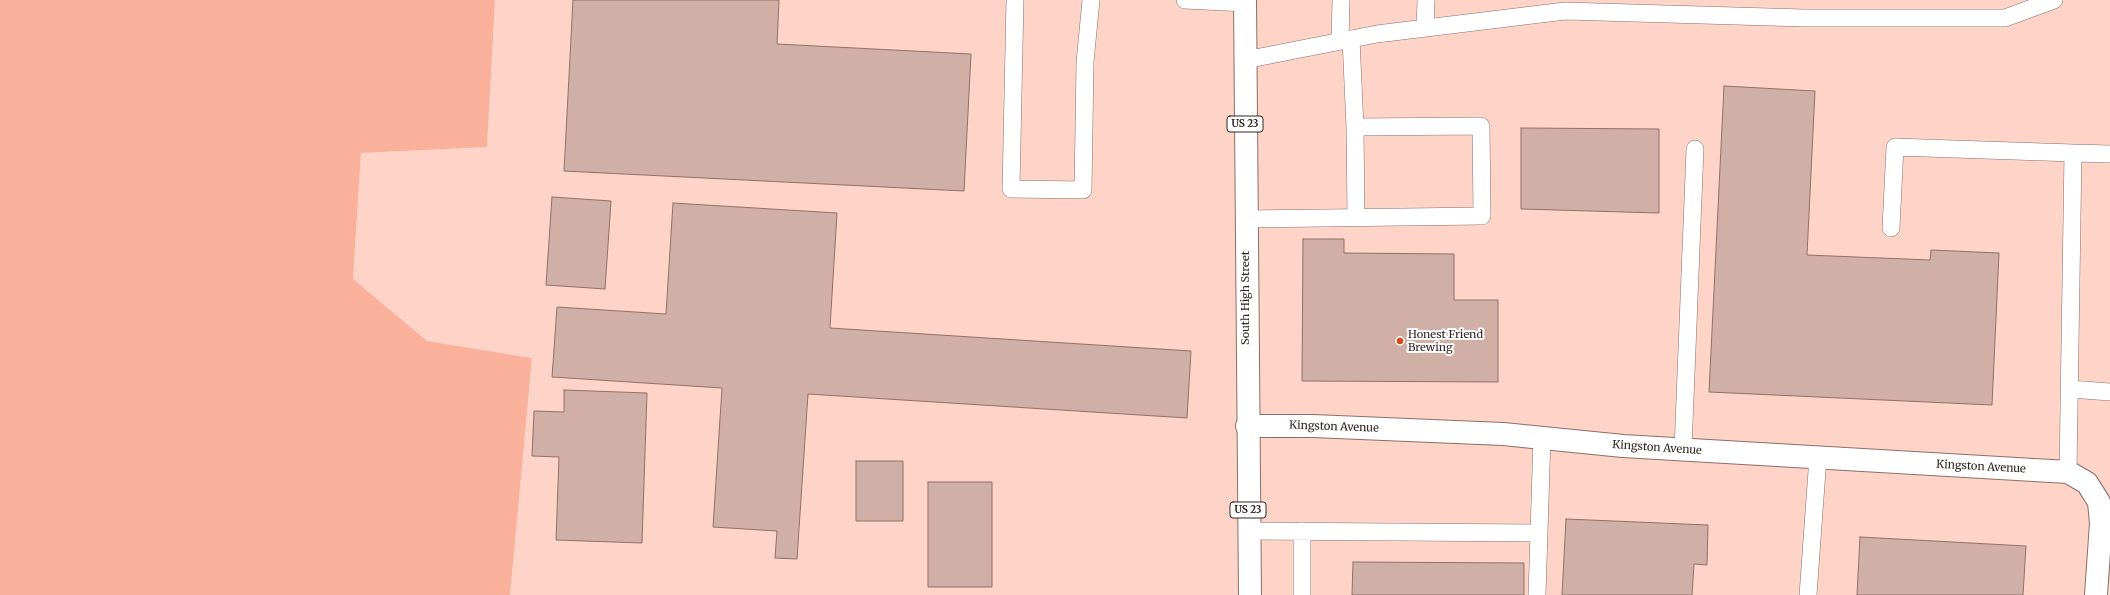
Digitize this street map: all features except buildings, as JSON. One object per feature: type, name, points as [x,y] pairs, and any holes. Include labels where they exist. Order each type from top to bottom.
[{"type":"street","name":"South High Street","points":[[1245,1],[1247,426],[1250,595]]},
{"type":"street","name":"Kingston Avenue","points":[[1247,426],[1329,426],[1503,434],[1623,446],[2068,472]]},
{"type":"street","points":[[2068,472],[2087,483],[2099,502],[2101,523],[2096,595]]},
{"type":"lane","points":[[1015,0],[1011,189],[1083,190],[1085,62],[1091,0]]},
{"type":"lane","points":[[1185,0],[1245,1]]},
{"type":"lane","points":[[1341,0],[1355,127],[1356,217]]},
{"type":"lane","points":[[1425,28],[1426,0]]},
{"type":"lane","points":[[1245,60],[1346,40],[1425,28],[1565,11],[1804,18],[2005,18],[2054,0]]},
{"type":"lane","points":[[1246,219],[1482,216],[1481,126],[1355,127]]},
{"type":"lane","points":[[1891,228],[1895,147],[2110,154]]},
{"type":"lane","points":[[1683,449],[1695,149]]},
{"type":"lane","points":[[2068,472],[2073,153]]},
{"type":"lane","points":[[2070,389],[2110,392]]},
{"type":"lane","points":[[1537,595],[1542,438]]},
{"type":"lane","points":[[1808,595],[1818,457]]},
{"type":"lane","points":[[1249,531],[1538,533]]},
{"type":"lane","points":[[1302,531],[1302,595]]},
{"type":"shaded area","points":[[0,0],[495,0],[487,147],[361,153],[353,279],[427,341],[532,358],[510,595],[0,595]]},
{"type":"shaded area","points":[[495,0],[2110,0],[2110,578],[2108,595],[510,595],[532,358],[427,341],[353,280],[361,153],[487,147]]},
{"type":"place","name":"Honest Friend Brewing","points":[[1400,341]]}]
